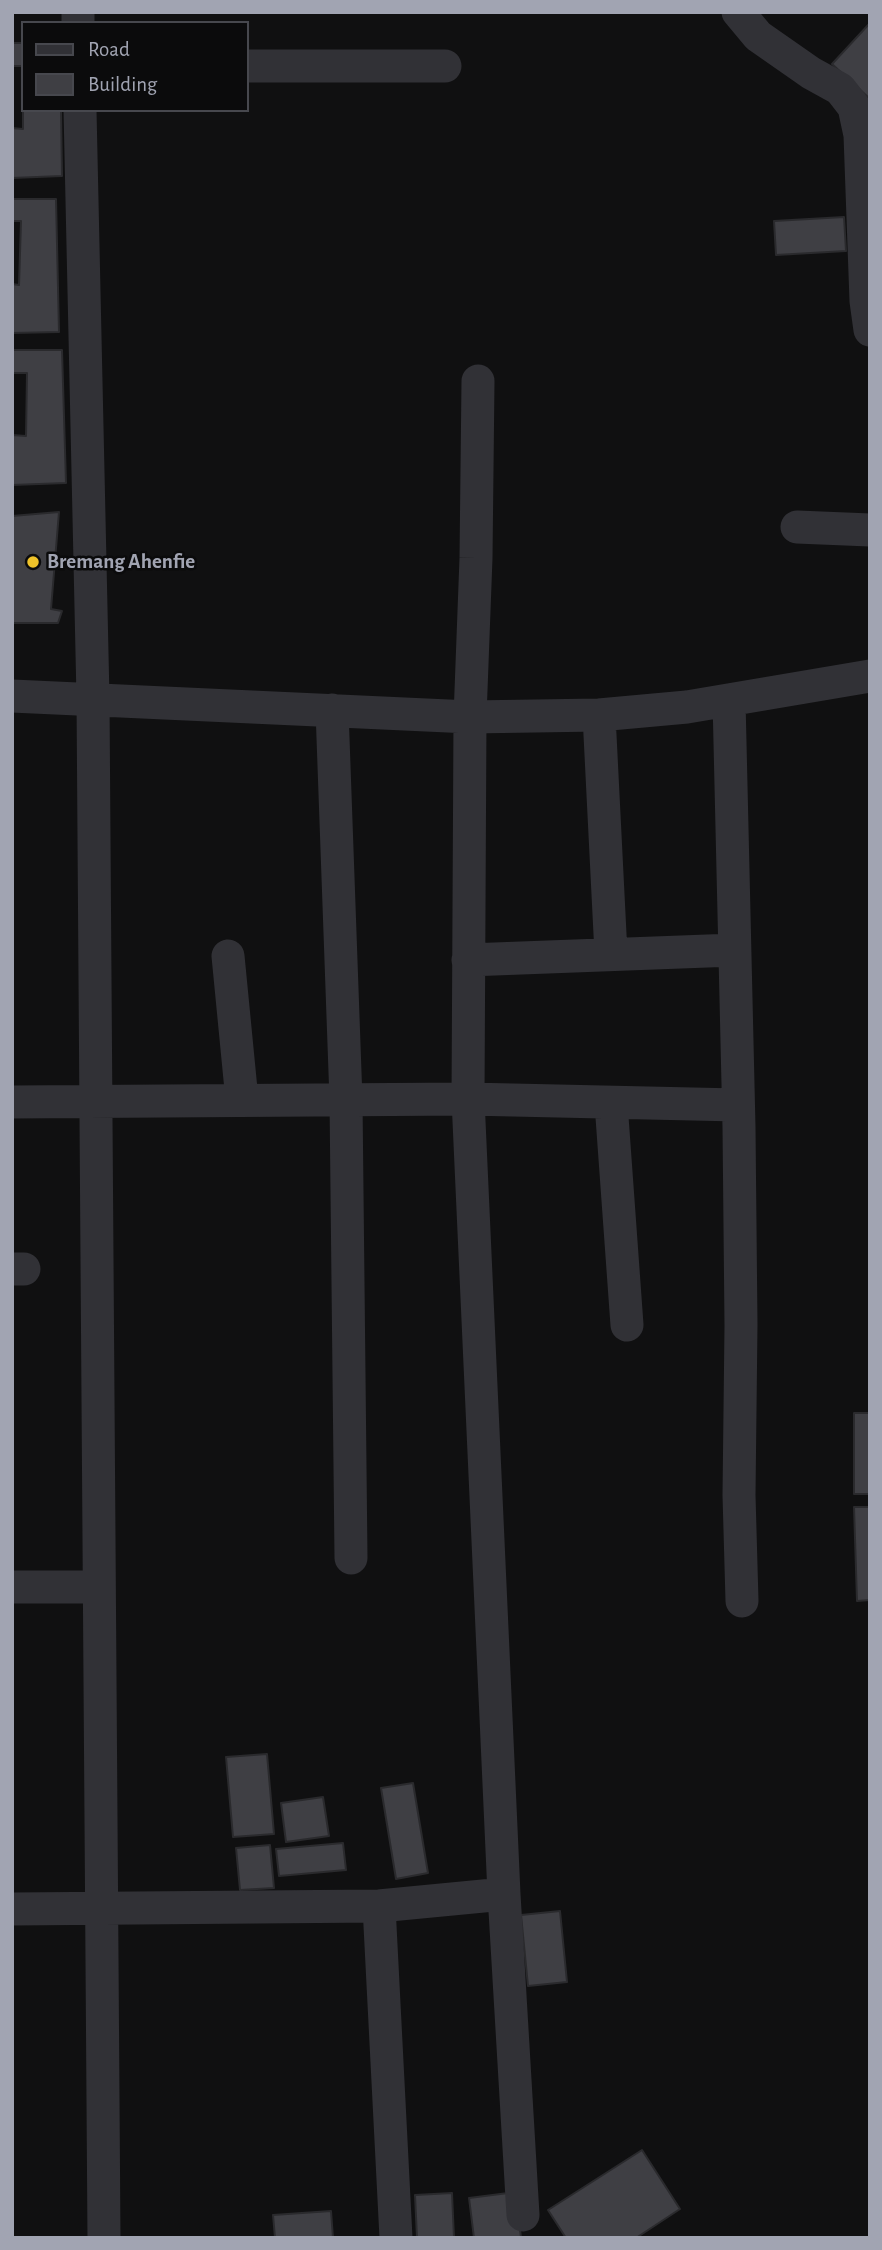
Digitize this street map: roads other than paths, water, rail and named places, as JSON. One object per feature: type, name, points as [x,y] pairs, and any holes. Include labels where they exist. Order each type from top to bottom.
[{"type":"street","points":[[738,12],[758,36],[811,73],[840,89],[854,107],[860,135],[866,302],[870,330]]},
{"type":"street","points":[[248,66],[445,66]]},
{"type":"street","points":[[80,112],[93,698],[104,2238]]},
{"type":"street","points":[[478,380],[476,558],[470,717],[468,1099],[504,1895],[523,2215]]},
{"type":"street","points":[[797,527],[870,530]]},
{"type":"street","points":[[12,696],[470,717],[599,715],[687,707],[870,676]]},
{"type":"street","points":[[729,700],[741,1325],[741,1601]]},
{"type":"street","points":[[332,710],[346,1100],[351,1558]]},
{"type":"street","points":[[599,715],[611,954]]},
{"type":"street","points":[[468,960],[734,950]]},
{"type":"street","points":[[228,956],[242,1100]]},
{"type":"street","points":[[12,1102],[468,1099],[738,1105]]},
{"type":"street","points":[[611,1103],[626,1325]]},
{"type":"street","points":[[12,1587],[99,1587]]},
{"type":"street","points":[[12,1909],[379,1906],[504,1895]]},
{"type":"street","points":[[379,1906],[396,2238]]},
{"type":"place","name":"Bremang Ahenfie","points":[[33,562]]}]
